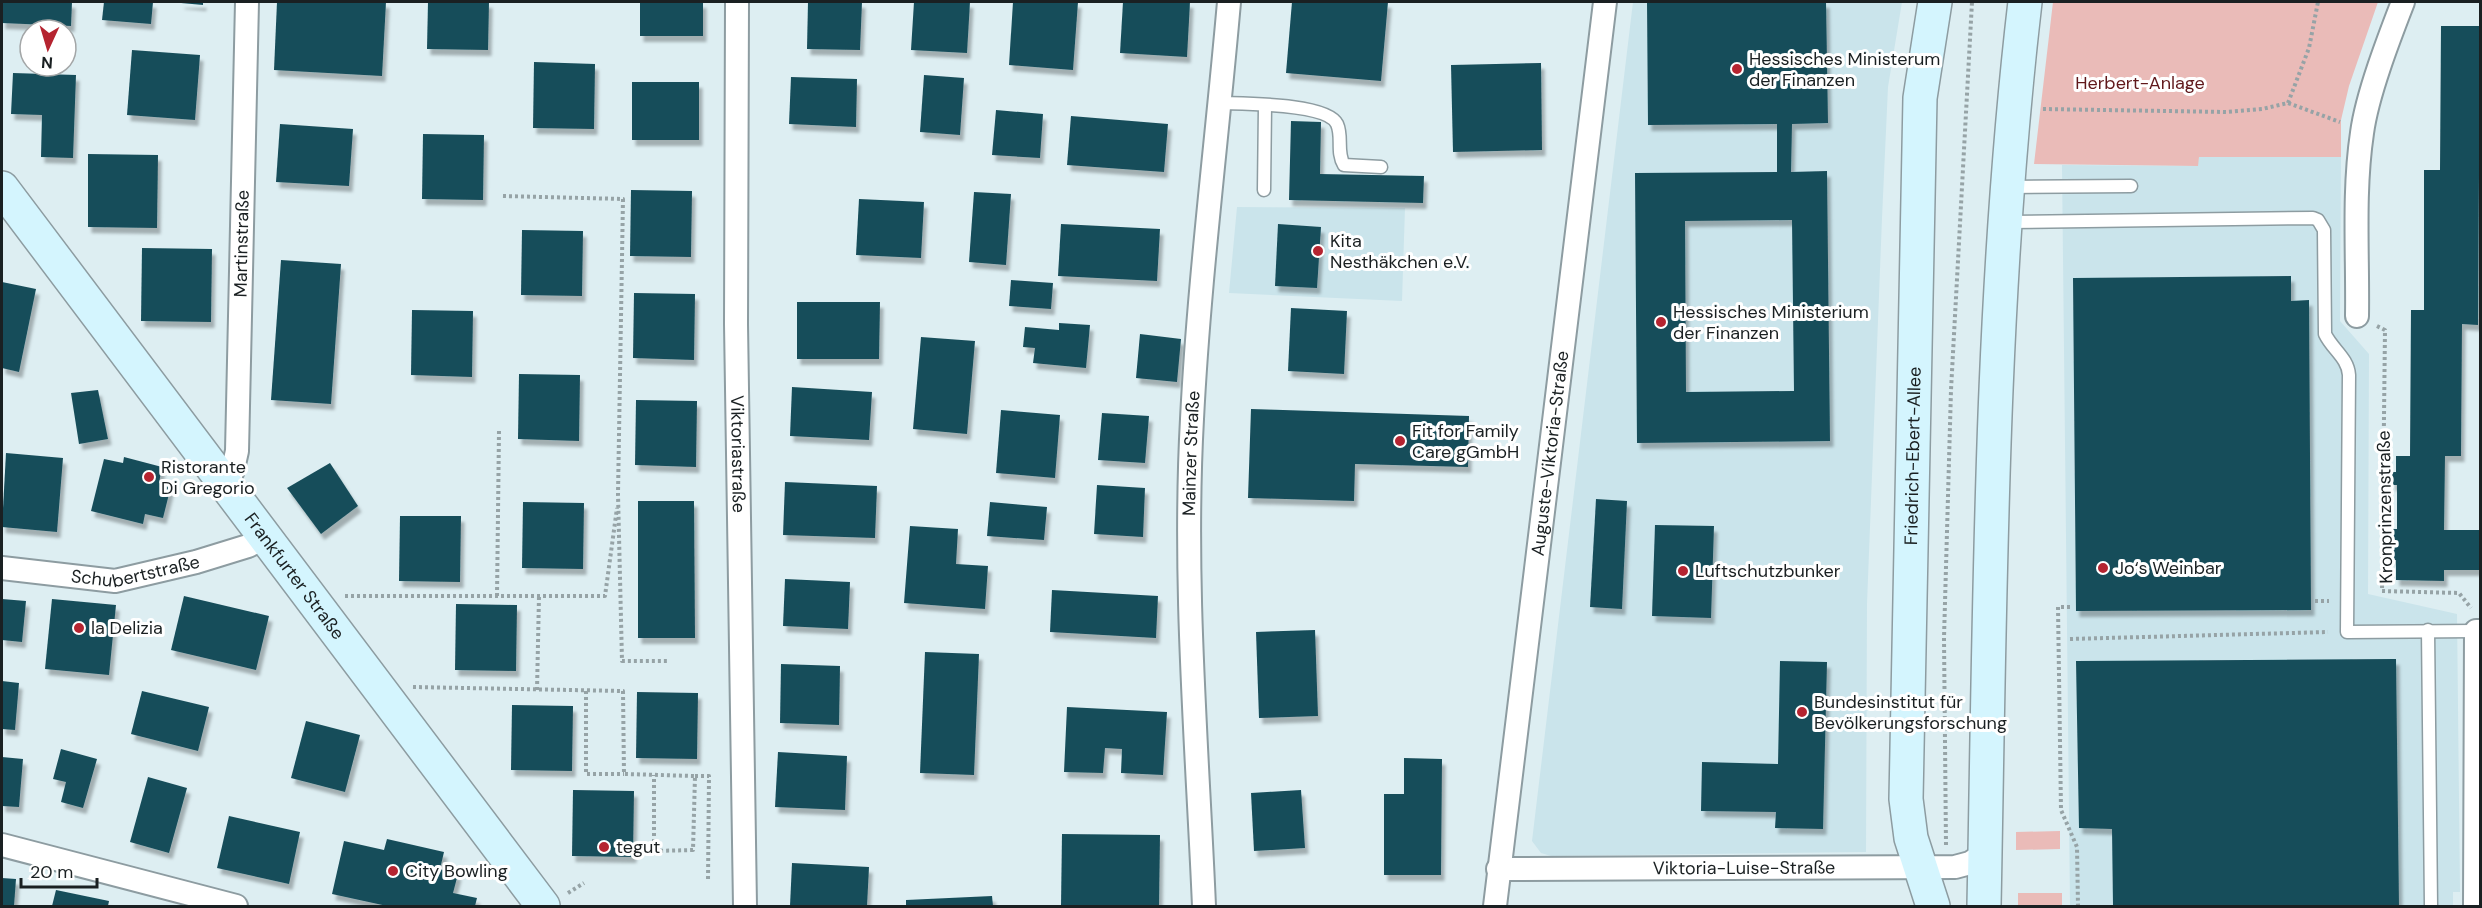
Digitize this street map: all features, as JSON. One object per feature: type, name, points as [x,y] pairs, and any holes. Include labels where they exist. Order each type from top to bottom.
[{"type":"street","name":"Martinstraße","points":[[223,482],[232,473],[237,451],[247,2]]},
{"type":"street","name":"Viktoriastraße","points":[[736,2],[736,324],[745,906]]},
{"type":"street","name":"Mainzer Straße","points":[[1204,906],[1188,567],[1192,418],[1229,2]]},
{"type":"street","name":"Auguste-Viktoria-Straße","points":[[1495,906],[1605,2]]},
{"type":"street","name":"Friedrich-Ebert-Allee","points":[[1932,906],[1933,867],[1907,822],[1906,766],[1918,134],[1924,62],[1935,2]]},
{"type":"street","points":[[1984,906],[2000,320],[2013,108],[2025,2]]},
{"type":"street","points":[[2357,316],[2359,157],[2362,130],[2384,55],[2403,2]]},
{"type":"street","name":"Frankfurter Straße","points":[[2,188],[265,538],[554,901]]},
{"type":"street","name":"Schubertstraße","points":[[2,568],[115,581],[134,579],[217,556],[265,538]]},
{"type":"street","points":[[2475,906],[2478,631]]},
{"type":"street","points":[[2,845],[236,906]]},
{"type":"street","name":"Viktoria-Luise-Straße","points":[[1498,869],[1933,867],[1970,864],[1985,853]]},
{"type":"lane","points":[[1220,103],[1328,114],[1336,122],[1340,132],[1340,159],[1344,165],[1381,167]]},
{"type":"lane","points":[[1264,190],[1265,106]]},
{"type":"lane","points":[[2008,187],[2131,186]]},
{"type":"lane","points":[[2006,222],[2313,218],[2318,220],[2324,230],[2325,334],[2331,346],[2349,364],[2347,632],[2478,631]]},
{"type":"lane","points":[[2428,630],[2431,906]]},
{"type":"path","points":[[1933,867],[1944,638],[1951,390],[1972,2]]},
{"type":"path","points":[[2288,103],[2309,48],[2318,2]]},
{"type":"path","points":[[2038,109],[2226,112],[2262,109],[2288,103],[2345,124]]},
{"type":"path","points":[[503,196],[623,199],[618,494],[622,661],[669,660]]},
{"type":"path","name":"Kronprinzenstraße","points":[[2385,330],[2382,591],[2459,592],[2471,608]]},
{"type":"path","points":[[497,596],[499,431]]},
{"type":"path","points":[[338,596],[605,596],[618,494]]},
{"type":"path","points":[[537,690],[538,596]]},
{"type":"path","points":[[2070,607],[2058,607],[2061,810],[2077,847],[2078,906]]},
{"type":"path","points":[[2070,639],[2315,632]]},
{"type":"path","points":[[407,687],[623,691],[624,774]]},
{"type":"path","points":[[586,691],[586,774],[709,776],[708,881]]},
{"type":"path","points":[[654,775],[654,851],[693,850],[695,776]]},
{"type":"path","points":[[554,901],[584,883]]},
{"type":"shaded area","points":[[1633,2],[1902,2],[1888,87],[1882,218],[1867,604],[1866,852],[1551,856],[1541,853],[1532,841]]},
{"type":"shaded area","points":[[2199,157],[2341,157],[2340,321],[2369,354],[2368,594],[2457,614],[2460,892],[2453,892],[2453,906],[2070,906],[2062,165],[2197,166]]},
{"type":"shaded area","name":"Kita Nesthäkchen e.V.","points":[[1237,207],[1405,208],[1402,301],[1229,293]]},
{"type":"green space","name":"Herbert-Anlage","points":[[2053,2],[2378,2],[2349,86],[2341,120],[2341,157],[2199,157],[2198,166],[2034,164]]},
{"type":"green space","points":[[2060,831],[2060,849],[2016,850],[2016,832]]},
{"type":"green space","points":[[2018,893],[2062,893],[2062,906],[2018,906]]},
{"type":"building","points":[[2,2],[72,2],[71,18],[18,18],[18,24],[2,23]]},
{"type":"building","points":[[104,2],[153,2],[151,24],[102,20]]},
{"type":"building","points":[[203,2],[203,5],[181,3]]},
{"type":"building","points":[[277,2],[386,2],[382,76],[274,70]]},
{"type":"building","points":[[428,2],[489,2],[488,50],[427,49]]},
{"type":"building","points":[[640,2],[703,2],[703,36],[640,36]]},
{"type":"building","points":[[808,2],[862,2],[860,50],[807,49]]},
{"type":"building","points":[[914,2],[970,2],[967,53],[911,50]]},
{"type":"building","points":[[1013,2],[1078,2],[1073,70],[1009,65]]},
{"type":"building","points":[[1123,2],[1190,2],[1187,57],[1120,53]]},
{"type":"building","points":[[1292,2],[1388,2],[1381,81],[1286,73]]},
{"type":"building","points":[[1647,2],[1826,2],[1828,123],[1792,124],[1791,172],[1827,171],[1830,441],[1637,443],[1635,173],[1777,172],[1777,124],[1648,125]],"holes":[[[1792,220],[1794,391],[1686,392],[1685,221]]]},
{"type":"building","points":[[2441,26],[2480,26],[2478,325],[2462,324],[2461,456],[2445,456],[2444,530],[2480,530],[2480,570],[2444,570],[2444,581],[2396,580],[2396,560],[2392,560],[2393,529],[2397,529],[2397,485],[2392,485],[2392,472],[2396,472],[2396,456],[2410,456],[2411,310],[2424,310],[2424,170],[2440,170]]},
{"type":"building","points":[[132,50],[200,55],[195,120],[127,115]]},
{"type":"building","points":[[534,62],[595,64],[594,129],[533,128]]},
{"type":"building","points":[[1541,63],[1542,150],[1453,152],[1451,65]]},
{"type":"building","points":[[13,73],[18,73],[18,78],[76,78],[73,158],[41,157],[42,115],[11,114]]},
{"type":"building","points":[[924,75],[964,78],[960,135],[920,132]]},
{"type":"building","points":[[791,77],[857,79],[856,127],[789,124]]},
{"type":"building","points":[[632,82],[699,82],[699,140],[632,140]]},
{"type":"building","points":[[996,110],[1043,114],[1040,158],[992,155]]},
{"type":"building","points":[[1071,116],[1168,124],[1164,172],[1067,165]]},
{"type":"building","points":[[1291,121],[1321,122],[1320,174],[1424,176],[1423,203],[1289,200]]},
{"type":"building","points":[[280,124],[353,129],[349,186],[276,182]]},
{"type":"building","points":[[423,134],[484,135],[483,200],[422,199]]},
{"type":"building","points":[[88,154],[158,155],[157,228],[88,227]]},
{"type":"building","points":[[631,190],[692,191],[691,257],[630,256]]},
{"type":"building","points":[[974,192],[1011,194],[1006,265],[969,262]]},
{"type":"building","points":[[859,199],[924,202],[921,258],[856,255]]},
{"type":"building","points":[[1061,224],[1160,229],[1157,281],[1058,276]]},
{"type":"building","points":[[1278,224],[1321,227],[1317,288],[1275,286]]},
{"type":"building","points":[[522,230],[583,231],[582,296],[521,295]]},
{"type":"building","points":[[142,248],[212,249],[211,322],[141,321]]},
{"type":"building","points":[[281,260],[341,264],[331,404],[271,400]]},
{"type":"building","points":[[2291,276],[2291,301],[2309,300],[2311,610],[2076,611],[2073,278]]},
{"type":"building","points":[[1011,280],[1053,283],[1051,309],[1009,306]]},
{"type":"building","points":[[2,282],[36,289],[19,372],[2,368]]},
{"type":"building","points":[[634,293],[695,294],[694,360],[633,358]]},
{"type":"building","points":[[797,302],[880,302],[879,359],[797,359]]},
{"type":"building","points":[[1291,308],[1347,311],[1344,374],[1288,371]]},
{"type":"building","points":[[412,310],[473,311],[472,377],[411,375]]},
{"type":"building","points":[[1059,323],[1090,325],[1086,368],[1033,363],[1035,348],[1023,347],[1025,327],[1059,330]]},
{"type":"building","points":[[1140,334],[1181,339],[1177,382],[1136,378]]},
{"type":"building","points":[[921,337],[975,341],[967,434],[913,429]]},
{"type":"building","points":[[519,374],[580,375],[579,441],[518,439]]},
{"type":"building","points":[[792,387],[872,392],[869,440],[790,436]]},
{"type":"building","points":[[98,390],[108,439],[79,444],[71,393]]},
{"type":"building","points":[[636,400],[697,401],[696,467],[635,465]]},
{"type":"building","points":[[1251,409],[1469,416],[1468,467],[1355,464],[1354,501],[1248,498]]},
{"type":"building","points":[[1001,410],[1060,415],[1055,478],[996,473]]},
{"type":"building","points":[[1102,413],[1149,416],[1145,463],[1098,460]]},
{"type":"building","points":[[6,453],[63,458],[57,532],[2,527]]},
{"type":"building","points":[[124,457],[162,467],[159,483],[171,486],[163,518],[145,514],[143,524],[91,511],[104,459],[123,463]]},
{"type":"building","points":[[330,463],[358,506],[321,534],[287,488]]},
{"type":"building","points":[[785,482],[877,486],[875,538],[783,535]]},
{"type":"building","points":[[1097,485],[1145,488],[1143,537],[1094,534]]},
{"type":"building","points":[[1596,499],[1627,501],[1622,609],[1590,607]]},
{"type":"building","points":[[638,501],[694,501],[695,638],[638,638]]},
{"type":"building","points":[[523,502],[584,503],[583,569],[522,568]]},
{"type":"building","points":[[990,502],[1047,507],[1044,540],[987,536]]},
{"type":"building","points":[[400,516],[461,516],[460,582],[399,581]]},
{"type":"building","name":"Luftschutzbunker","points":[[1655,525],[1714,526],[1711,618],[1652,616]]},
{"type":"building","points":[[910,526],[958,529],[956,564],[988,566],[985,609],[904,603]]},
{"type":"building","points":[[785,579],[850,582],[848,629],[783,626]]},
{"type":"building","points":[[1052,590],[1158,596],[1156,638],[1050,632]]},
{"type":"building","points":[[184,596],[269,616],[256,670],[171,650]]},
{"type":"building","points":[[2,599],[26,601],[22,642],[2,640]]},
{"type":"building","points":[[52,599],[116,605],[109,675],[45,669]]},
{"type":"building","points":[[456,604],[517,605],[516,671],[455,670]]},
{"type":"building","points":[[1315,630],[1318,716],[1259,718],[1256,632]]},
{"type":"building","points":[[925,652],[979,654],[974,775],[920,773]]},
{"type":"building","points":[[2396,659],[2399,906],[2113,906],[2112,829],[2079,828],[2076,661]]},
{"type":"building","name":"Bundesinstitut für Bevölkerungsforschung","points":[[1780,661],[1827,662],[1823,829],[1775,828],[1776,812],[1701,811],[1702,762],[1778,764]]},
{"type":"building","points":[[781,664],[840,666],[839,725],[780,723]]},
{"type":"building","points":[[2,681],[19,683],[15,730],[2,729]]},
{"type":"building","points":[[142,691],[209,707],[198,751],[131,734]]},
{"type":"building","points":[[637,692],[698,693],[697,759],[636,758]]},
{"type":"building","points":[[512,705],[573,706],[572,771],[511,770]]},
{"type":"building","points":[[1067,707],[1167,712],[1163,775],[1121,773],[1122,749],[1105,748],[1103,773],[1064,772]]},
{"type":"building","points":[[306,721],[360,735],[345,792],[291,778]]},
{"type":"building","points":[[61,749],[97,759],[83,808],[61,802],[66,782],[53,779]]},
{"type":"building","points":[[778,752],[847,756],[845,810],[775,807]]},
{"type":"building","points":[[2,757],[23,759],[19,807],[2,806]]},
{"type":"building","points":[[1404,758],[1442,759],[1441,875],[1384,875],[1384,794],[1404,794]]},
{"type":"building","points":[[148,777],[187,788],[169,853],[130,842]]},
{"type":"building","points":[[573,790],[634,791],[633,857],[572,856]]},
{"type":"building","points":[[1301,790],[1305,848],[1254,851],[1251,793]]},
{"type":"building","points":[[229,816],[300,832],[289,884],[217,868]]},
{"type":"building","points":[[1062,834],[1160,835],[1159,906],[1061,906]]},
{"type":"building","name":"City Bowling","points":[[387,839],[444,852],[440,869],[458,874],[453,893],[477,898],[475,906],[387,906],[332,894],[344,841],[384,850]]},
{"type":"building","points":[[792,863],[869,867],[867,906],[790,906]]},
{"type":"building","points":[[2,878],[16,879],[14,906],[2,906]]},
{"type":"building","points":[[56,890],[109,901],[108,906],[52,906]]},
{"type":"building","points":[[992,896],[993,906],[906,906],[906,900]]},
{"type":"place","name":"Hessisches Ministerum der Finanzen","points":[[1737,69]]},
{"type":"place","name":"Kita Nesthäkchen e.V.","points":[[1318,251]]},
{"type":"place","name":"Hessisches Ministerium der Finanzen","points":[[1661,322]]},
{"type":"place","name":"Fit for Family Care gGmbH","points":[[1400,441]]},
{"type":"place","name":"Ristorante Di Gregorio","points":[[149,477]]},
{"type":"place","name":"Jo‘s Weinbar","points":[[2103,568]]},
{"type":"place","name":"Luftschutzbunker","points":[[1683,571]]},
{"type":"place","name":"la Delizia","points":[[79,628]]},
{"type":"place","name":"Bundesinstitut für Bevölkerungsforschung","points":[[1802,712]]},
{"type":"place","name":"tegut","points":[[604,847]]},
{"type":"place","name":"City Bowling","points":[[393,871]]}]
